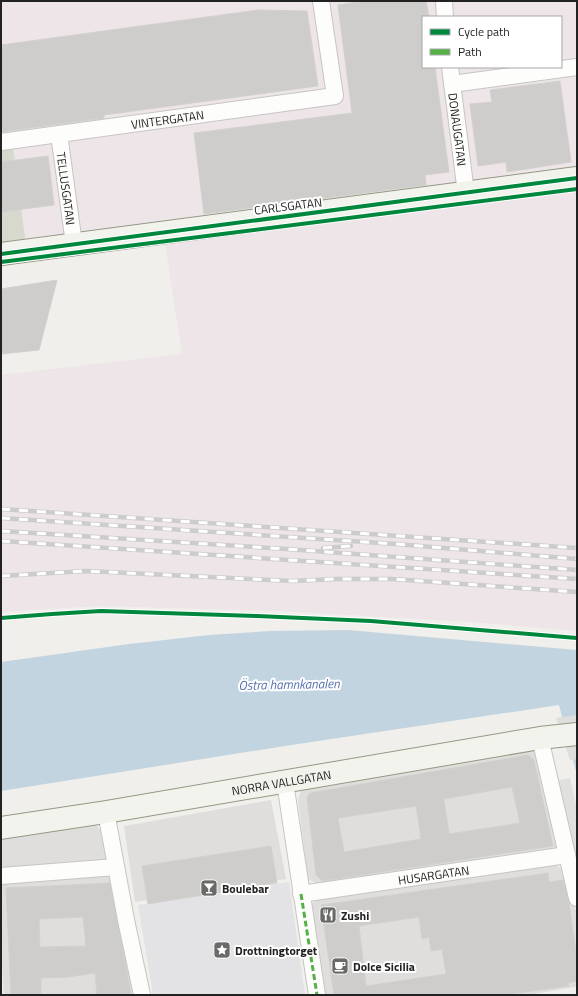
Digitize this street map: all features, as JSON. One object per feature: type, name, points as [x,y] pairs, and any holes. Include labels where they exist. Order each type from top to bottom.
[{"type":"street","name":"VINTERGATAN","points":[[1,142],[335,96],[321,1]]},
{"type":"street","points":[[444,1],[445,16]]},
{"type":"street","points":[[452,84],[577,67]]},
{"type":"street","name":"DONAUGATAN","points":[[450,68],[466,193]]},
{"type":"street","name":"TELLUSGATAN","points":[[59,134],[74,244]]},
{"type":"street","name":"CARLSGATAN","points":[[1,254],[577,178]]},
{"type":"street","name":"NORRA VALLGATAN","points":[[1,828],[106,812],[540,738],[569,735]]},
{"type":"street","points":[[540,738],[577,898]]},
{"type":"street","points":[[285,782],[317,995]]},
{"type":"street","points":[[106,812],[126,920],[142,995]]},
{"type":"street","name":"HUSARGATAN","points":[[301,894],[567,856]]},
{"type":"street","points":[[1,876],[116,867]]},
{"type":"shaded area","points":[[1,1],[577,1],[577,631],[470,622],[278,611],[99,606],[1,612],[1,375],[182,354],[164,237],[1,258]]},
{"type":"shaded area","points":[[13,147],[26,245],[1,248],[1,149]]},
{"type":"shaded area","points":[[530,748],[539,759],[558,846],[550,852],[322,886],[308,879],[298,800],[303,785]]},
{"type":"shaded area","points":[[570,778],[577,809],[577,876],[556,781]]},
{"type":"shaded area","points":[[271,800],[286,879],[135,902],[124,826]]},
{"type":"shaded area","points":[[93,821],[107,839],[136,995],[4,995],[1,950],[1,840]]},
{"type":"shaded area","points":[[555,864],[570,877],[577,917],[577,986],[528,995],[321,995],[309,907],[319,896]]},
{"type":"shaded area","name":"Drottningtorget","points":[[289,882],[305,995],[153,995],[138,905]]},
{"type":"water","name":"Östra hamnkanalen","points":[[348,630],[577,650],[577,775],[559,705],[285,746],[1,791],[1,662],[129,644],[209,635],[270,631]]},
{"type":"pier","points":[[577,715],[577,759],[570,760],[556,718]]},
{"type":"building","points":[[365,1],[426,1],[429,16],[422,16],[422,68],[435,68],[449,172],[425,175],[426,185],[204,214],[194,133],[352,113],[338,5]]},
{"type":"building","points":[[258,10],[307,11],[318,86],[104,115],[104,118],[1,132],[1,45]]},
{"type":"building","points":[[560,81],[571,162],[507,172],[506,162],[478,166],[470,104],[492,102],[490,90]]},
{"type":"building","points":[[48,156],[54,205],[1,212],[1,162]]},
{"type":"building","points":[[57,280],[39,350],[1,354],[1,289]]},
{"type":"building","points":[[528,755],[534,760],[553,846],[322,881],[316,875],[307,797],[310,793]],"holes":[[[512,787],[520,823],[449,834],[444,799]],[[416,806],[421,839],[344,852],[338,818]]]},
{"type":"building","points":[[271,846],[277,883],[148,904],[142,866]]},
{"type":"building","points":[[548,873],[549,882],[563,880],[569,903],[577,959],[577,981],[568,983],[569,986],[504,995],[334,995],[321,905]],"holes":[[[419,917],[422,939],[429,937],[431,951],[442,949],[446,974],[366,986],[359,926]]]},
{"type":"building","points":[[110,883],[131,995],[97,995],[95,973],[68,977],[41,978],[41,995],[11,995],[6,888]],"holes":[[[83,917],[86,946],[40,947],[39,919]]]},
{"type":"railway","points":[[1,509],[577,548]]},
{"type":"railway","points":[[1,518],[396,544],[577,559]]},
{"type":"railway","points":[[1,531],[286,549],[577,570]]},
{"type":"railway","points":[[1,541],[577,579]]},
{"type":"railway","points":[[323,548],[351,546]]},
{"type":"railway","points":[[1,576],[86,571],[292,581],[392,579],[577,592]]},
{"type":"marked path","points":[[301,894],[317,995]]},
{"type":"cycle path","points":[[1,254],[577,178]]},
{"type":"cycle path","points":[[1,262],[577,189]]},
{"type":"cycle path","points":[[1,618],[101,611],[257,616],[371,621],[577,638]]},
{"type":"place","name":"Boulebar","points":[[209,888]]},
{"type":"place","name":"Zushi","points":[[328,915]]},
{"type":"place","name":"Drottningtorget","points":[[222,950]]},
{"type":"place","name":"Dolce Sicilia","points":[[340,966]]}]
